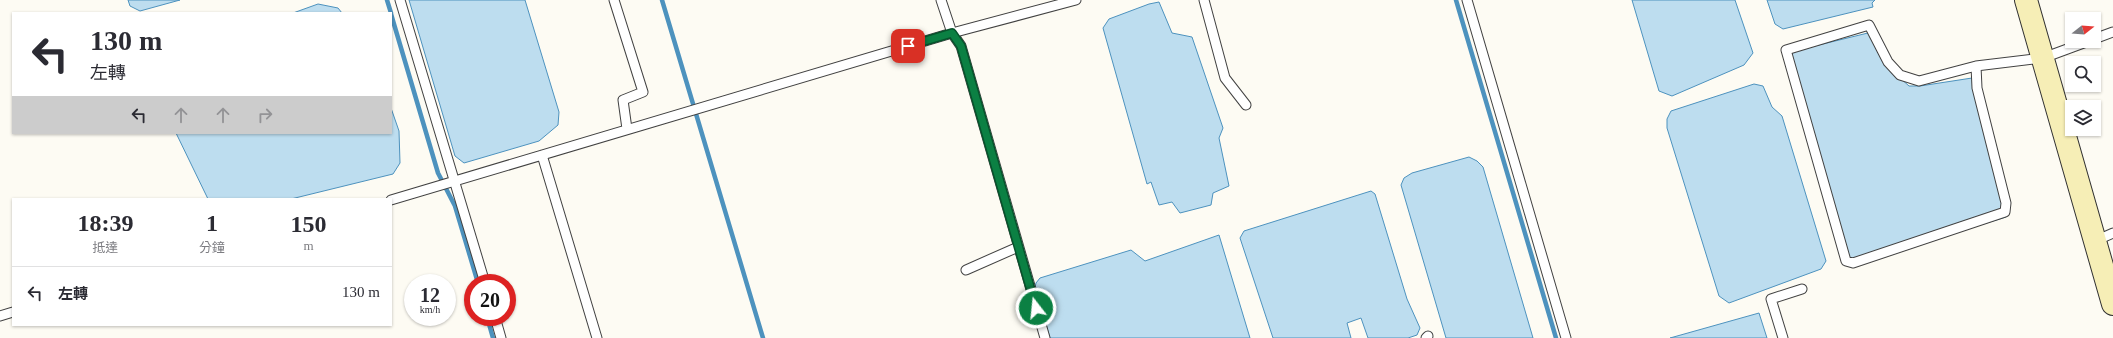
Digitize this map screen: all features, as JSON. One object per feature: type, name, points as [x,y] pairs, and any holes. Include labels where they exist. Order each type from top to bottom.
[{"type":"street","points":[[2026,0],[2043,58],[2104,237],[2113,304]]},
{"type":"lane","points":[[400,0],[482,274]]},
{"type":"lane","points":[[614,0],[643,92],[623,100],[627,130]]},
{"type":"lane","points":[[941,0],[952,33],[961,46],[1045,338]]},
{"type":"lane","points":[[392,200],[952,33],[1076,0]]},
{"type":"lane","points":[[1204,0],[1225,78],[1246,105]]},
{"type":"lane","points":[[1468,0],[1566,338]]},
{"type":"lane","points":[[1976,66],[1977,88],[2006,203],[2005,212],[1852,263],[1846,261],[1786,50],[1869,25],[1888,62],[1900,75],[1919,81],[1976,66],[2043,58],[2070,48]]},
{"type":"lane","points":[[2101,36],[2113,32]]},
{"type":"lane","points":[[542,155],[597,338]]},
{"type":"lane","points":[[966,270],[1018,247]]},
{"type":"lane","points":[[1783,338],[1771,299],[1802,289]]},
{"type":"lane","points":[[0,316],[12,312]]},
{"type":"lane","points":[[498,326],[501,338]]},
{"type":"water","points":[[128,0],[180,0],[140,11],[130,6]]},
{"type":"water","points":[[409,0],[525,0],[559,112],[558,125],[539,141],[464,163],[455,156]]},
{"type":"water","points":[[1632,0],[1735,0],[1753,53],[1744,65],[1672,96],[1659,91]]},
{"type":"water","points":[[1767,0],[1875,0],[1872,3],[1873,7],[1783,29],[1775,24]]},
{"type":"water","points":[[1159,2],[1172,33],[1192,37],[1223,128],[1219,138],[1229,186],[1213,193],[1211,205],[1180,213],[1172,202],[1159,205],[1151,182],[1147,184],[1103,28],[1109,19],[1149,4]]},
{"type":"water","points":[[318,4],[338,8],[341,12],[296,12]]},
{"type":"water","points":[[1872,32],[1889,68],[1909,86],[1920,86],[1972,78],[1976,83],[2006,217],[1853,264],[1847,263],[1790,56],[1794,51]]},
{"type":"water","points":[[1754,84],[1763,86],[1772,107],[1782,116],[1826,261],[1821,269],[1729,303],[1719,296],[1667,128],[1667,119],[1671,111]]},
{"type":"water","points":[[392,111],[399,131],[400,163],[393,174],[295,198],[208,198],[176,134],[392,134]]},
{"type":"water","points":[[1469,157],[1477,161],[1483,167],[1533,338],[1446,338],[1401,185],[1404,178],[1412,173]]},
{"type":"water","points":[[1371,191],[1375,194],[1407,299],[1420,328],[1417,335],[1408,338],[1368,338],[1361,318],[1347,323],[1351,338],[1273,338],[1240,238],[1244,231]]},
{"type":"water","points":[[1219,235],[1250,338],[1050,338],[1035,288],[1036,283],[1040,278],[1131,250],[1145,261]]},
{"type":"water","points":[[1759,313],[1767,338],[1670,338]]},
{"type":"waterway","points":[[387,0],[391,12]]},
{"type":"waterway","points":[[662,0],[763,338]]},
{"type":"waterway","points":[[1456,0],[1556,338]]},
{"type":"waterway","points":[[392,17],[438,173],[455,206],[475,274]]},
{"type":"waterway","points":[[490,326],[493,338]]},
{"type":"route","points":[[908,46],[952,33],[961,46],[1036,308]]}]
